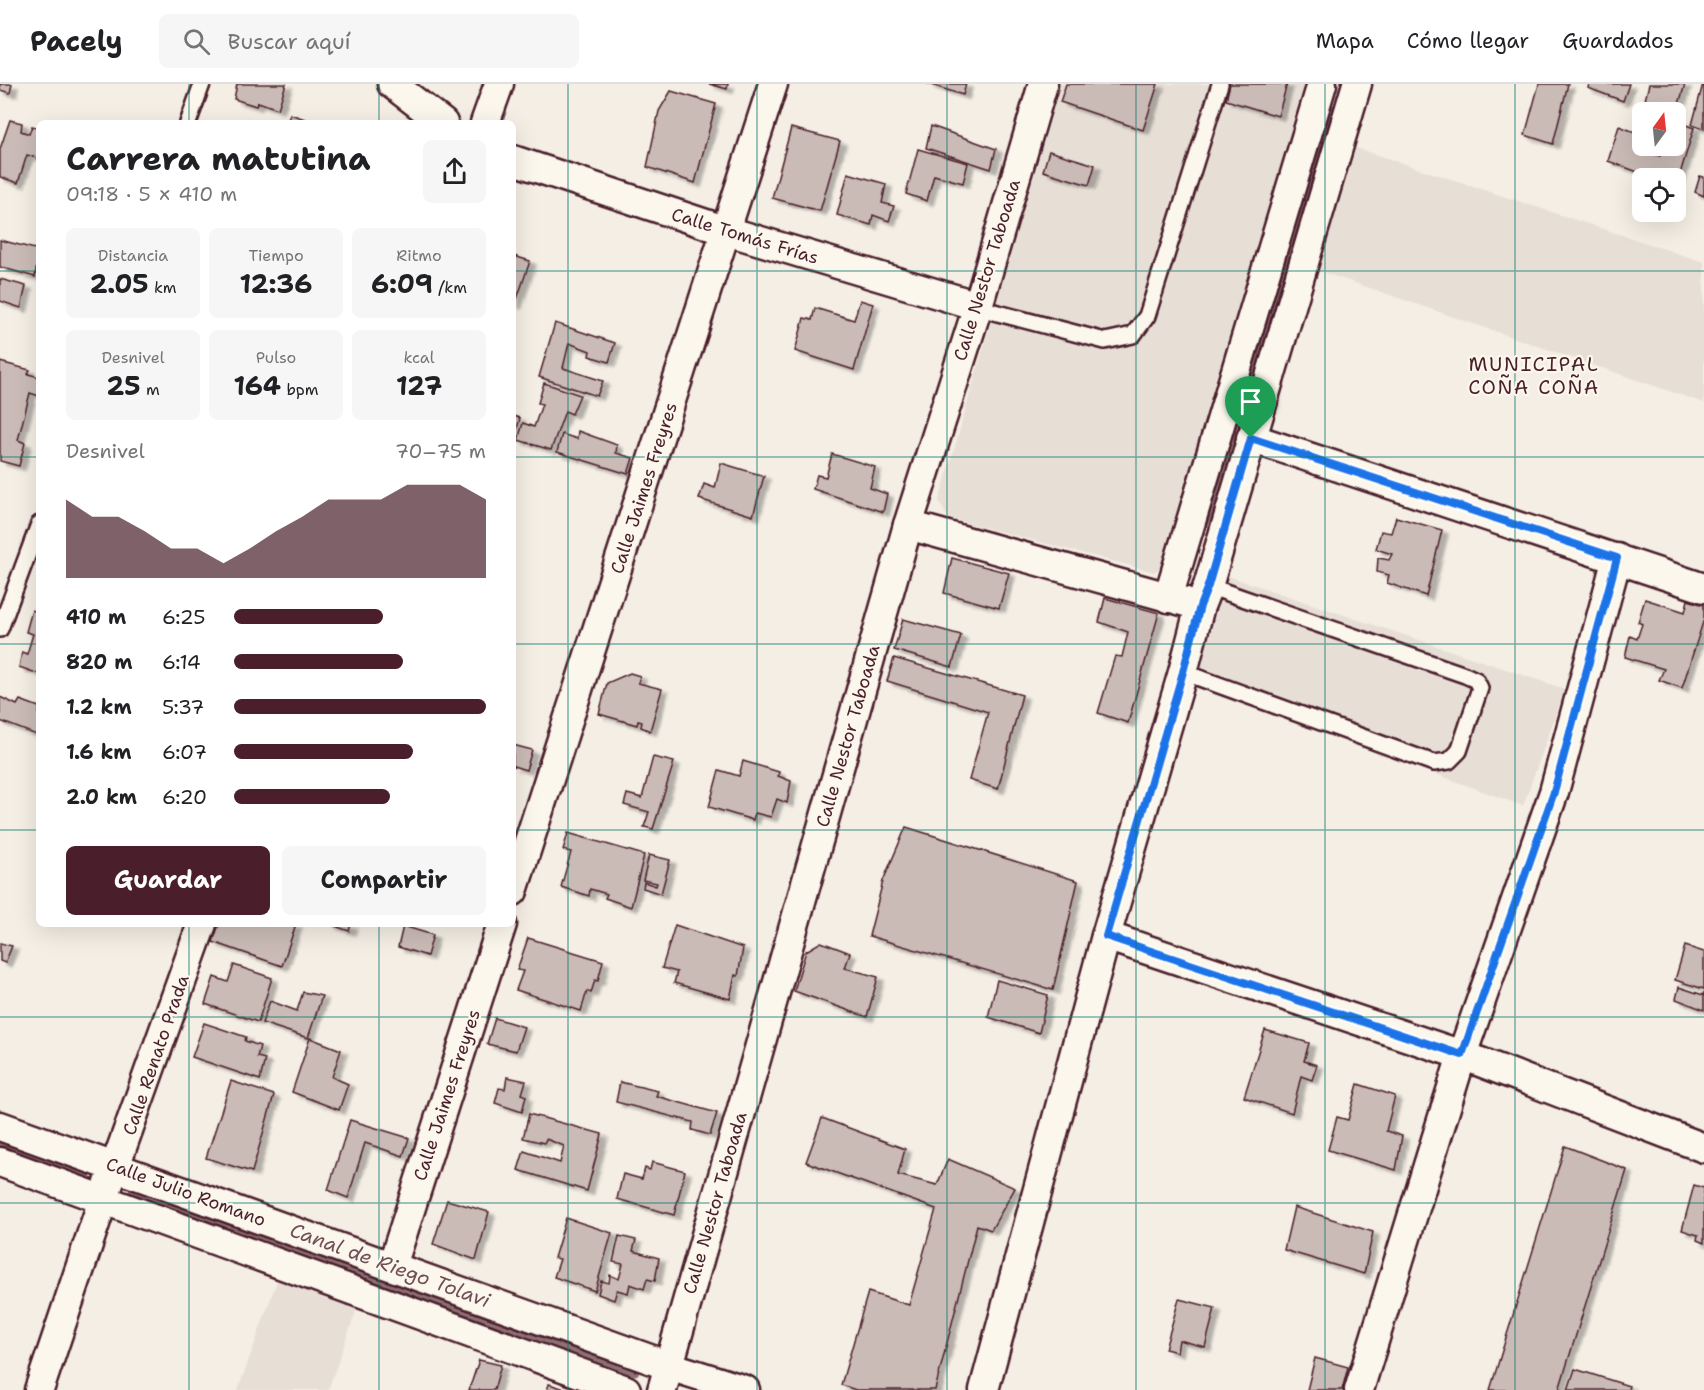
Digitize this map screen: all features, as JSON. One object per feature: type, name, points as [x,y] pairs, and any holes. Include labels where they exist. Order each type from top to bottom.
[{"type":"street","points":[[392,84],[439,120]]},
{"type":"street","points":[[486,120],[499,84]]},
{"type":"street","name":"Calle Jaimes Freyres","points":[[516,882],[774,84]]},
{"type":"street","name":"Calle Nestor Taboada","points":[[666,1378],[908,525],[978,306],[1043,84]]},
{"type":"street","points":[[1168,598],[1322,84]]},
{"type":"street","points":[[984,1390],[1106,936],[1204,596],[1357,84]]},
{"type":"street","name":"Calle Tomás Frías","points":[[516,161],[727,231],[978,306]]},
{"type":"street","points":[[1251,438],[1704,588]]},
{"type":"street","points":[[908,525],[1168,598],[1204,596]]},
{"type":"street","points":[[1359,1390],[1462,1055],[1554,792],[1617,558]]},
{"type":"street","name":"Calle Renato Prada","points":[[39,1390],[103,1200],[201,927]]},
{"type":"street","name":"Calle Jaimes Freyres","points":[[392,1266],[501,927]]},
{"type":"street","points":[[1106,936],[1462,1055],[1704,1148]]},
{"type":"street","name":"Calle Julio Romano","points":[[0,1126],[392,1266],[666,1378],[745,1390]]},
{"type":"street","name":"Calle Julio Romano","points":[[0,1162],[626,1390]]},
{"type":"lane","points":[[189,120],[202,84]]},
{"type":"lane","points":[[978,306],[1105,341],[1133,335],[1147,316],[1221,84]]},
{"type":"lane","points":[[0,629],[36,532]]},
{"type":"lane","points":[[1183,672],[1434,763],[1449,760],[1459,751],[1480,687],[1476,680],[1465,675],[1204,596]]},
{"type":"shaded area","points":[[1060,84],[1304,84],[1168,563],[1154,572],[948,518],[939,501]]},
{"type":"shaded area","points":[[1350,146],[1704,262],[1704,403],[1314,269]]},
{"type":"shaded area","points":[[1228,576],[1565,689],[1523,806],[1193,685]]},
{"type":"shaded area","points":[[277,1281],[357,1309],[328,1390],[238,1390]]},
{"type":"building","points":[[0,84],[12,84],[10,93],[0,90]]},
{"type":"building","points":[[237,84],[286,84],[278,109],[258,102],[256,106],[234,99]]},
{"type":"building","points":[[709,84],[728,84],[727,89]]},
{"type":"building","points":[[928,84],[966,84],[963,95]]},
{"type":"building","points":[[1066,84],[1158,84],[1143,130],[1060,102]]},
{"type":"building","points":[[1230,84],[1287,84],[1278,116],[1226,100]]},
{"type":"building","points":[[1539,84],[1568,84],[1553,144],[1525,135]]},
{"type":"building","points":[[1589,84],[1629,84],[1623,101],[1588,88]]},
{"type":"building","points":[[1649,84],[1685,84],[1680,102],[1645,100]]},
{"type":"building","points":[[1704,84],[1704,129],[1692,125]]},
{"type":"building","points":[[671,91],[716,104],[695,183],[647,167],[659,111]]},
{"type":"building","points":[[290,114],[308,120],[288,120]]},
{"type":"building","points":[[10,120],[22,123],[21,131],[29,134],[32,126],[36,127],[36,158],[27,155],[18,183],[0,177],[0,149]]},
{"type":"building","points":[[1686,125],[1694,128],[1686,154]]},
{"type":"building","points":[[931,126],[996,149],[991,169],[926,148]]},
{"type":"building","points":[[1619,126],[1632,131],[1632,156],[1685,156],[1682,168],[1632,168],[1632,170],[1608,161]]},
{"type":"building","points":[[791,128],[840,141],[820,211],[772,198]]},
{"type":"building","points":[[918,149],[968,163],[963,183],[934,175],[927,201],[906,194]]},
{"type":"building","points":[[1049,151],[1095,165],[1089,185],[1043,171]]},
{"type":"building","points":[[848,173],[886,184],[882,203],[894,206],[889,221],[873,215],[871,225],[837,215]]},
{"type":"building","points":[[1700,176],[1704,177],[1704,196],[1695,192]]},
{"type":"building","points":[[0,240],[36,249],[35,277],[0,267]]},
{"type":"building","points":[[516,257],[530,261],[516,302]]},
{"type":"building","points":[[0,279],[26,286],[21,308],[0,301]]},
{"type":"building","points":[[860,300],[873,304],[854,370],[795,351],[804,318],[812,320],[815,308],[854,320]]},
{"type":"building","points":[[555,323],[615,343],[609,362],[589,356],[590,351],[569,343],[563,368],[603,381],[597,396],[539,377]]},
{"type":"building","points":[[0,362],[30,370],[28,374],[36,376],[36,395],[30,393],[18,440],[25,443],[19,466],[0,461]]},
{"type":"building","points":[[544,383],[580,395],[572,414],[565,411],[551,450],[518,440],[523,423],[534,427],[542,404],[538,403]]},
{"type":"building","points":[[516,417],[520,418],[516,433]]},
{"type":"building","points":[[578,431],[617,445],[616,453],[633,458],[628,474],[557,452],[562,434],[577,439]]},
{"type":"building","points":[[832,454],[875,467],[870,488],[887,494],[883,512],[813,489],[817,475],[826,477]]},
{"type":"building","points":[[721,463],[764,476],[753,516],[699,499],[704,484],[715,488]]},
{"type":"building","points":[[1396,517],[1442,530],[1426,596],[1387,583],[1389,575],[1377,572],[1378,558],[1389,560],[1392,554],[1376,549],[1381,531],[1391,533]]},
{"type":"building","points":[[952,558],[1009,573],[999,608],[944,593]]},
{"type":"building","points":[[1105,598],[1159,613],[1128,723],[1098,713],[1115,656],[1122,657],[1128,632],[1099,622]]},
{"type":"building","points":[[1645,599],[1685,612],[1688,600],[1704,605],[1704,619],[1682,688],[1659,680],[1664,669],[1625,657],[1630,636],[1637,639],[1642,624],[1638,622]]},
{"type":"building","points":[[32,610],[36,612],[36,673],[19,667],[22,652],[27,654],[33,634],[26,632]]},
{"type":"building","points":[[903,619],[961,635],[952,667],[894,650]]},
{"type":"building","points":[[894,658],[1022,695],[998,789],[969,780],[988,712],[887,681]]},
{"type":"building","points":[[630,673],[640,676],[638,683],[662,689],[650,731],[641,727],[642,722],[638,721],[637,725],[599,714],[607,683]]},
{"type":"building","points":[[0,697],[17,705],[20,700],[36,706],[36,735],[0,721]]},
{"type":"building","points":[[516,746],[532,750],[526,770],[516,767]]},
{"type":"building","points":[[653,757],[674,762],[653,829],[644,827],[649,812],[624,805],[627,794],[642,798]]},
{"type":"building","points":[[743,761],[779,772],[778,776],[791,781],[787,803],[777,799],[771,817],[755,813],[753,820],[709,807],[719,770],[739,776]]},
{"type":"building","points":[[906,827],[1078,881],[1053,990],[869,936],[883,881]]},
{"type":"building","points":[[568,833],[644,855],[631,907],[605,898],[607,894],[590,889],[589,896],[561,887],[571,852],[563,850]]},
{"type":"building","points":[[649,855],[670,860],[661,894],[643,888],[644,882],[656,886],[657,883],[643,880]]},
{"type":"building","points":[[675,925],[743,948],[738,976],[735,975],[730,999],[674,983],[677,972],[662,968]]},
{"type":"building","points":[[218,927],[295,927],[282,966],[213,942]]},
{"type":"building","points":[[338,927],[350,927],[349,931]]},
{"type":"building","points":[[403,927],[433,935],[427,956],[398,947]]},
{"type":"building","points":[[528,938],[603,961],[598,981],[595,980],[591,993],[587,991],[581,1011],[516,990],[523,971],[517,970]]},
{"type":"building","points":[[821,942],[850,953],[845,968],[878,977],[867,1017],[794,991],[806,951]]},
{"type":"building","points":[[0,943],[12,946],[5,963],[0,961]]},
{"type":"building","points":[[1685,946],[1704,952],[1704,989],[1675,980]]},
{"type":"building","points":[[234,965],[272,978],[258,1022],[205,1004],[214,977],[228,982]]},
{"type":"building","points":[[997,980],[1048,995],[1039,1033],[988,1017]]},
{"type":"building","points":[[1679,987],[1703,995],[1704,992],[1704,1010],[1676,999]]},
{"type":"building","points":[[303,992],[322,996],[308,1038],[262,1023],[270,1001],[297,1011]]},
{"type":"building","points":[[495,1018],[524,1027],[516,1051],[487,1044]]},
{"type":"building","points":[[204,1023],[246,1037],[245,1041],[260,1046],[257,1057],[265,1059],[260,1080],[192,1057]]},
{"type":"building","points":[[1265,1030],[1309,1043],[1304,1061],[1317,1065],[1312,1080],[1301,1076],[1292,1113],[1244,1097]]},
{"type":"building","points":[[310,1038],[341,1050],[332,1077],[348,1084],[339,1110],[292,1092]]},
{"type":"building","points":[[507,1077],[526,1081],[522,1094],[526,1096],[522,1112],[495,1103],[499,1088],[505,1089]]},
{"type":"building","points":[[231,1081],[274,1095],[252,1172],[206,1158]]},
{"type":"building","points":[[620,1082],[658,1091],[656,1096],[717,1113],[710,1135],[692,1130],[693,1122],[616,1102]]},
{"type":"building","points":[[1358,1084],[1395,1096],[1386,1131],[1402,1136],[1396,1170],[1328,1150],[1337,1117],[1348,1120]]},
{"type":"building","points":[[529,1114],[602,1134],[587,1191],[518,1170],[524,1151],[560,1163],[564,1146],[546,1139],[544,1143],[523,1138]]},
{"type":"building","points":[[822,1118],[905,1149],[898,1175],[937,1185],[948,1159],[1015,1188],[991,1230],[977,1225],[935,1390],[856,1390],[841,1385],[868,1292],[909,1305],[936,1209],[806,1162]]},
{"type":"building","points":[[350,1120],[409,1138],[403,1156],[365,1143],[348,1198],[328,1190]]},
{"type":"building","points":[[1565,1146],[1627,1170],[1559,1390],[1490,1390]]},
{"type":"building","points":[[652,1162],[685,1171],[674,1215],[617,1199],[623,1174],[642,1179],[645,1168],[650,1170]]},
{"type":"building","points":[[1694,1185],[1704,1188],[1704,1243],[1697,1240],[1698,1235],[1682,1230]]},
{"type":"building","points":[[447,1200],[489,1212],[476,1260],[433,1244]]},
{"type":"building","points":[[1294,1207],[1373,1232],[1364,1274],[1284,1250]]},
{"type":"building","points":[[566,1218],[612,1233],[595,1291],[554,1277],[560,1259],[554,1258]]},
{"type":"building","points":[[619,1236],[636,1240],[633,1251],[659,1258],[655,1281],[647,1279],[644,1289],[630,1284],[628,1293],[617,1290],[614,1300],[598,1294],[601,1281],[609,1283],[610,1275],[619,1279],[623,1264],[613,1262]]},
{"type":"building","points":[[1179,1299],[1215,1308],[1205,1347],[1179,1340],[1177,1352],[1165,1349]]},
{"type":"building","points":[[1315,1358],[1348,1367],[1342,1390],[1307,1390]]},
{"type":"building","points":[[479,1360],[501,1365],[494,1390],[469,1390]]},
{"type":"building","points":[[1575,1369],[1629,1386],[1628,1390],[1568,1390]]},
{"type":"building","points":[[549,1384],[568,1390],[547,1390]]},
{"type":"waterway","points":[[1205,523],[1335,109]]},
{"type":"waterway","name":"Canal de Riego Tolavi","points":[[0,1143],[86,1175]]},
{"type":"waterway","name":"Canal de Riego Tolavi","points":[[133,1192],[635,1371]]},
{"type":"district","name":"MUNICIPAL COÑA COÑA","points":[[1534,376]]},
{"type":"route","points":[[1251,438],[1617,558],[1554,792],[1462,1055],[1106,936],[1200,606],[1208,586],[1251,438]]}]
